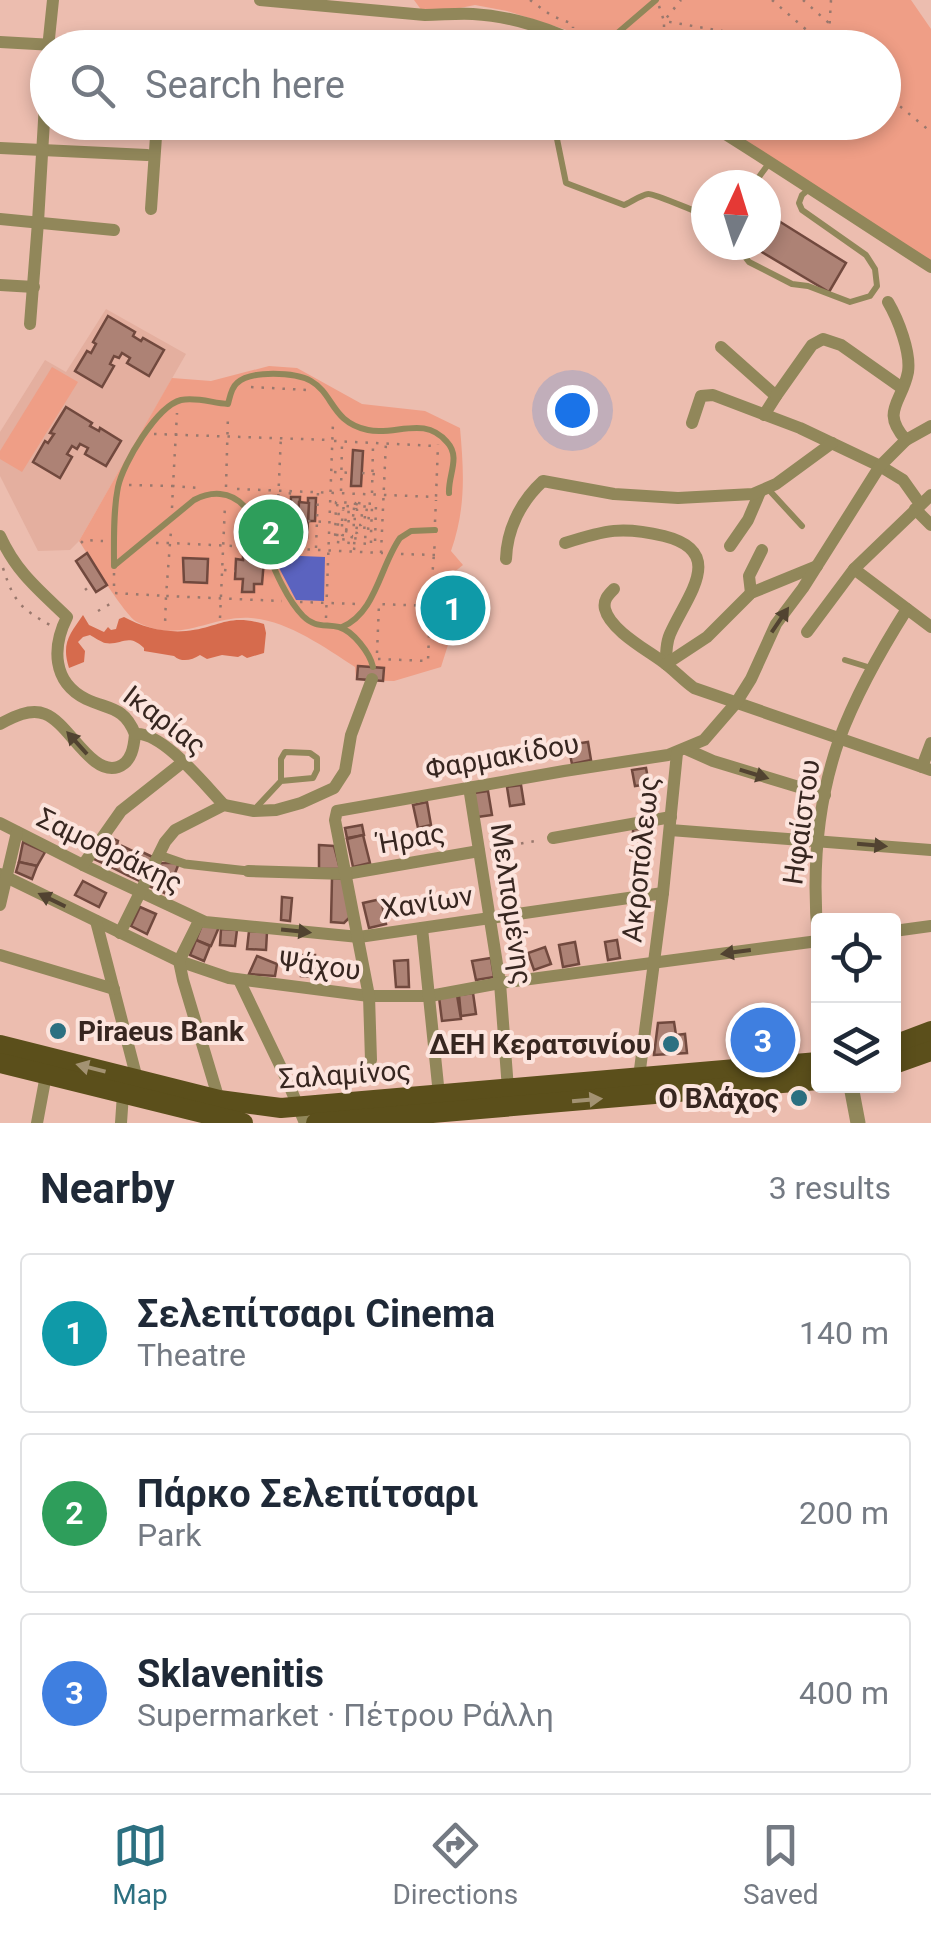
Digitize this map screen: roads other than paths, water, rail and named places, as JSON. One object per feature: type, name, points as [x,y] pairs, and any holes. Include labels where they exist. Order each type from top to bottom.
[{"type":"main road","points":[[901,1042],[931,1032]]},
{"type":"main road","name":"Σαλαμίνος","points":[[0,1045],[244,1123]]},
{"type":"main road","points":[[901,1062],[931,1051]]},
{"type":"main road","name":"Σαλαμίνος","points":[[0,1063],[46,1075],[130,1087]]},
{"type":"main road","points":[[637,1086],[811,1063]]},
{"type":"main road","points":[[637,1086],[811,1080]]},
{"type":"main road","name":"Σαλαμίνος","points":[[219,1114],[241,1104],[302,1116],[439,1095],[637,1086]]},
{"type":"main road","name":"Σαλαμίνος","points":[[316,1123],[488,1116],[637,1086]]},
{"type":"street","points":[[50,30],[53,0]]},
{"type":"street","points":[[260,0],[425,15],[470,13],[542,30]]},
{"type":"street","points":[[0,42],[30,46]]},
{"type":"street","points":[[30,324],[42,140]]},
{"type":"street","points":[[151,208],[155,140]]},
{"type":"street","points":[[735,140],[931,267]]},
{"type":"street","points":[[0,148],[147,155]]},
{"type":"street","points":[[0,220],[114,230]]},
{"type":"street","points":[[0,286],[34,287]]},
{"type":"street","points":[[888,302],[900,324],[908,366],[893,419],[906,440]]},
{"type":"street","points":[[764,415],[812,345],[823,339],[841,345],[902,388]]},
{"type":"street","points":[[721,347],[776,396]]},
{"type":"street","points":[[692,423],[699,399],[705,394],[713,395],[832,443],[903,480],[922,503],[931,526]]},
{"type":"street","name":"Ακροπόλεως","points":[[637,1086],[681,751],[704,740],[736,704],[752,679],[776,624],[880,466],[906,440],[931,426]]},
{"type":"street","points":[[730,546],[764,490],[832,443]]},
{"type":"street","points":[[506,558],[508,535],[517,514],[542,481],[614,494],[692,497],[764,490]]},
{"type":"street","points":[[807,632],[854,570],[922,503]]},
{"type":"street","points":[[565,543],[606,530],[627,529],[671,538],[696,552],[698,572],[669,637],[666,664]]},
{"type":"street","name":"Ικαρίας","points":[[0,536],[20,572],[67,618],[57,641],[56,656],[68,685],[88,700],[124,714],[135,734],[148,734],[183,762],[224,805]]},
{"type":"street","points":[[751,593],[749,576],[762,550]]},
{"type":"street","points":[[666,664],[706,637],[751,593],[817,566]]},
{"type":"street","points":[[854,570],[931,627]]},
{"type":"street","points":[[614,589],[604,601],[607,615],[628,637],[694,688],[926,769],[931,743]]},
{"type":"street","name":"Ηφαίστου","points":[[815,913],[824,795],[840,740],[872,668],[907,608]]},
{"type":"street","points":[[120,933],[175,830],[224,805],[276,810],[334,788],[344,771],[373,666]]},
{"type":"street","points":[[0,724],[30,712],[48,715],[91,758],[108,768],[128,760],[135,734]]},
{"type":"street","points":[[681,751],[824,795]]},
{"type":"street","name":"Φαρμακίδου","points":[[346,874],[335,820],[337,811],[681,751]]},
{"type":"street","points":[[83,866],[120,811],[183,762]]},
{"type":"street","name":"Μελπομένης","points":[[469,787],[500,983],[508,1089]]},
{"type":"street","name":"Σαμοθράκης","points":[[0,823],[199,921]]},
{"type":"street","points":[[553,838],[670,823],[931,850]]},
{"type":"street","points":[[0,905],[3,876],[17,832]]},
{"type":"street","name":"Ήρας","points":[[159,855],[185,864],[346,874],[479,851]]},
{"type":"street","points":[[346,874],[369,996],[371,1060]]},
{"type":"street","name":"Ψάχου","points":[[3,876],[180,961],[238,980],[369,996],[430,996],[500,983],[811,942]]},
{"type":"street","name":"Χανίων","points":[[199,921],[359,938],[663,893]]},
{"type":"street","points":[[96,921],[114,989],[130,1087],[121,1123]]},
{"type":"street","points":[[199,921],[180,961],[219,1114]]},
{"type":"street","points":[[901,930],[931,926]]},
{"type":"street","points":[[422,928],[439,1095]]},
{"type":"street","points":[[0,956],[114,989]]},
{"type":"street","points":[[238,980],[302,1116]]},
{"type":"street","points":[[38,1123],[46,1075]]},
{"type":"street","points":[[488,1116],[508,1089]]},
{"type":"street","points":[[852,1093],[858,1123]]},
{"type":"lane","points":[[621,30],[657,0]]},
{"type":"lane","points":[[557,140],[566,184],[624,205],[654,194],[691,209]]},
{"type":"lane","points":[[765,170],[771,162]]},
{"type":"lane","points":[[747,260],[792,284],[808,286],[834,298],[850,302],[870,296],[877,286],[876,269],[866,255],[802,210],[799,203],[808,189]]},
{"type":"lane","points":[[435,530],[411,532],[400,538],[364,612],[341,627],[326,628],[299,613],[251,515],[226,492],[194,500],[114,566],[118,484],[144,434],[162,410],[178,401],[194,398],[228,404],[234,386],[250,376],[267,374],[310,380],[334,409],[355,426],[370,431],[422,427],[438,435],[446,440],[454,459],[449,493]]},
{"type":"lane","points":[[764,490],[802,526]]},
{"type":"lane","points":[[341,627],[364,647],[373,666]]},
{"type":"lane","points":[[845,660],[872,668]]},
{"type":"lane","points":[[254,810],[281,782],[313,778],[316,758],[310,753],[285,752],[280,759],[281,782]]},
{"type":"water","points":[[278,555],[325,557],[324,601],[296,600],[277,564]]},
{"type":"place","name":"Πάρκο Σελεπίτσαρι","points":[[271,532]]},
{"type":"place","name":"Σελεπίτσαρι Cinema","points":[[453,608]]},
{"type":"place","name":"Piraeus Bank","points":[[58,1031]]},
{"type":"place","name":"Sklavenitis","points":[[763,1040]]},
{"type":"place","name":"ΔΕΗ Κερατσινίου","points":[[671,1044]]},
{"type":"place","name":"Ο Βλάχος","points":[[799,1098]]}]
